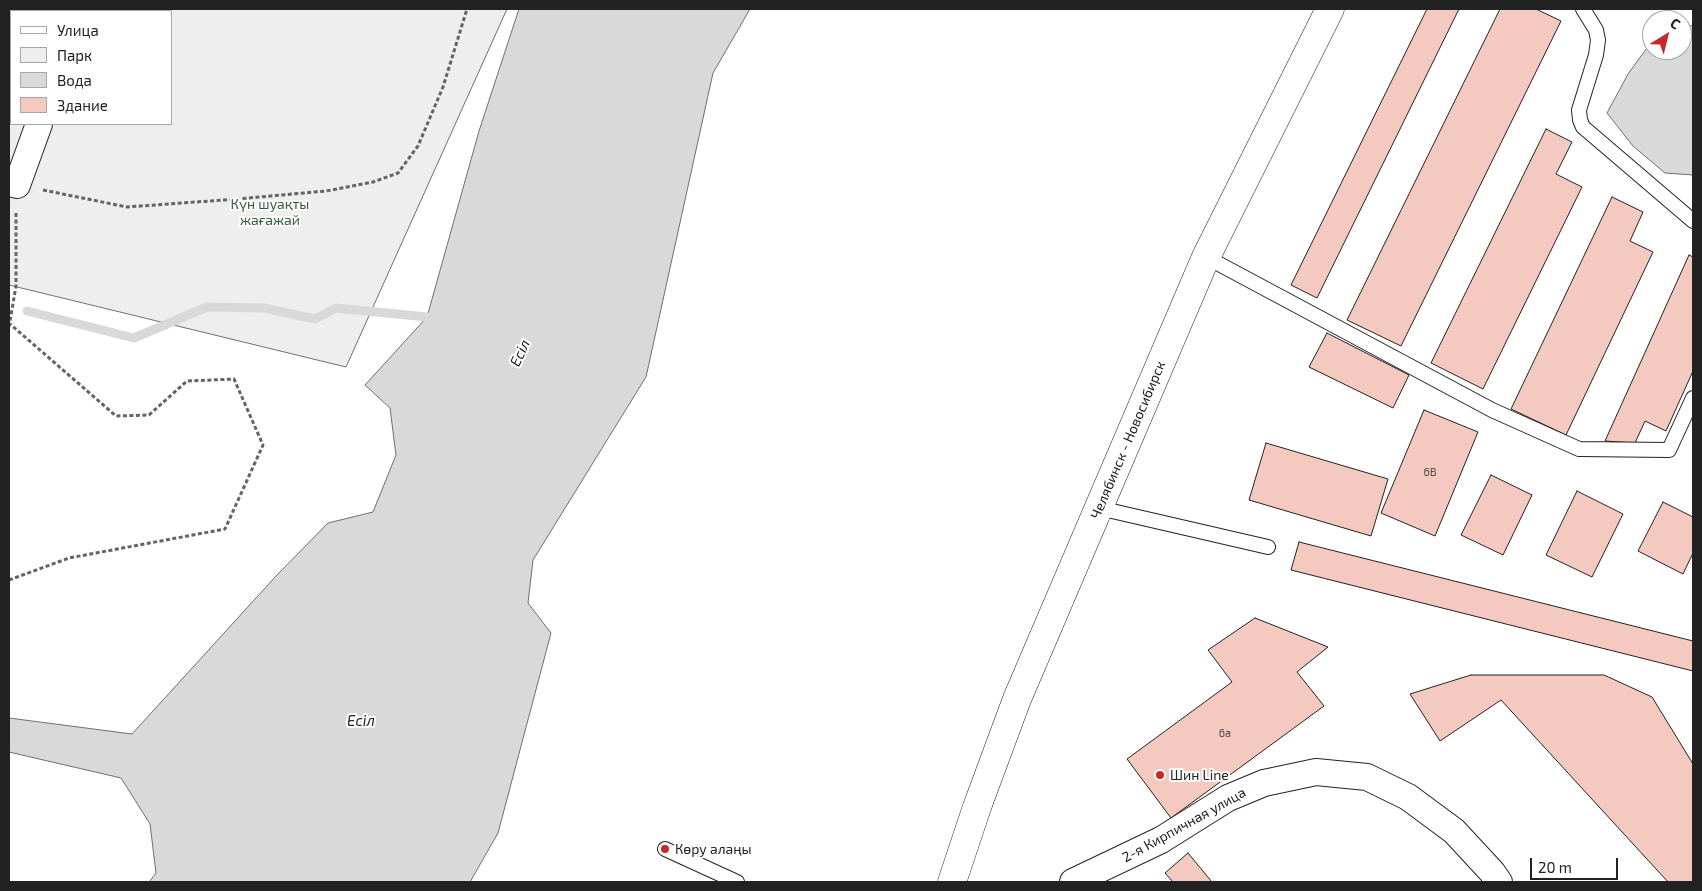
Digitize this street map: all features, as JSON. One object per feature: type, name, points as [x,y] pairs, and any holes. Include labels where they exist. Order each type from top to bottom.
[{"type":"highway","name":"Челябинск - Новосибирск","points":[[952,882],[976,807],[1017,699],[1206,257],[1330,9]]},
{"type":"street","points":[[13,184],[39,125]]},
{"type":"street","name":"2-я Кирпичная улица","points":[[1073,882],[1161,840],[1228,798],[1264,783],[1316,772],[1367,778],[1408,796],[1454,831],[1499,882]]},
{"type":"lane","points":[[1584,9],[1596,30],[1598,40],[1596,55],[1579,110],[1583,127],[1693,221]]},
{"type":"lane","points":[[1206,257],[1492,410],[1579,449],[1668,450],[1693,398]]},
{"type":"lane","points":[[1099,508],[1268,548]]},
{"type":"lane","points":[[665,849],[737,882]]},
{"type":"path","points":[[9,580],[68,558],[225,529],[263,446],[234,378],[187,381],[149,416],[116,416],[9,326],[16,286],[13,184],[127,207],[326,190],[373,182],[398,173],[418,146],[443,87],[467,9]]},
{"type":"green space","name":"Күн шуақты жағажай","points":[[9,9],[507,9],[346,367],[9,285]]},
{"type":"water","name":"Есіл","points":[[519,9],[750,9],[713,73],[646,377],[533,560],[528,603],[551,633],[498,833],[470,882],[149,882],[156,873],[150,824],[121,778],[9,752],[9,718],[132,734],[276,576],[328,523],[373,512],[396,455],[390,408],[365,385],[427,317],[479,131]]},
{"type":"water","points":[[1692,25],[1693,175],[1665,173],[1633,146],[1607,113],[1628,74],[1642,55],[1642,60],[1692,60]]},
{"type":"building","points":[[1427,9],[1459,9],[1317,298],[1291,285]]},
{"type":"building","points":[[1500,9],[1536,9],[1561,21],[1401,346],[1347,320]]},
{"type":"building","points":[[1546,129],[1572,142],[1556,174],[1582,187],[1483,389],[1431,363]]},
{"type":"building","points":[[1612,197],[1643,212],[1630,241],[1653,252],[1566,435],[1511,409]]},
{"type":"building","points":[[1689,255],[1693,257],[1693,371],[1666,431],[1645,421],[1635,443],[1605,441]]},
{"type":"building","points":[[1327,333],[1409,375],[1393,408],[1309,367]]},
{"type":"building","points":[[1424,410],[1478,432],[1435,536],[1381,513]]},
{"type":"building","points":[[1266,443],[1388,479],[1371,536],[1249,500]]},
{"type":"building","points":[[1491,475],[1532,495],[1503,555],[1461,535]]},
{"type":"building","points":[[1577,491],[1623,514],[1592,577],[1546,555]]},
{"type":"building","points":[[1663,502],[1693,517],[1693,553],[1683,574],[1638,551]]},
{"type":"building","points":[[1299,542],[1693,641],[1693,671],[1291,570]]},
{"type":"building","points":[[1255,618],[1328,647],[1297,672],[1324,706],[1171,818],[1127,759],[1232,682],[1208,650]]},
{"type":"building","points":[[1471,675],[1604,675],[1652,697],[1693,764],[1693,882],[1668,882],[1501,700],[1440,741],[1410,694]]},
{"type":"building","points":[[1188,853],[1212,882],[1173,882],[1165,873]]},
{"type":"waterway","points":[[27,311],[134,338],[207,307],[264,308],[315,319],[336,308],[427,317]]},
{"type":"place","name":"Шин Line","points":[[1160,775]]},
{"type":"place","name":"Көру алаңы","points":[[665,849]]}]
